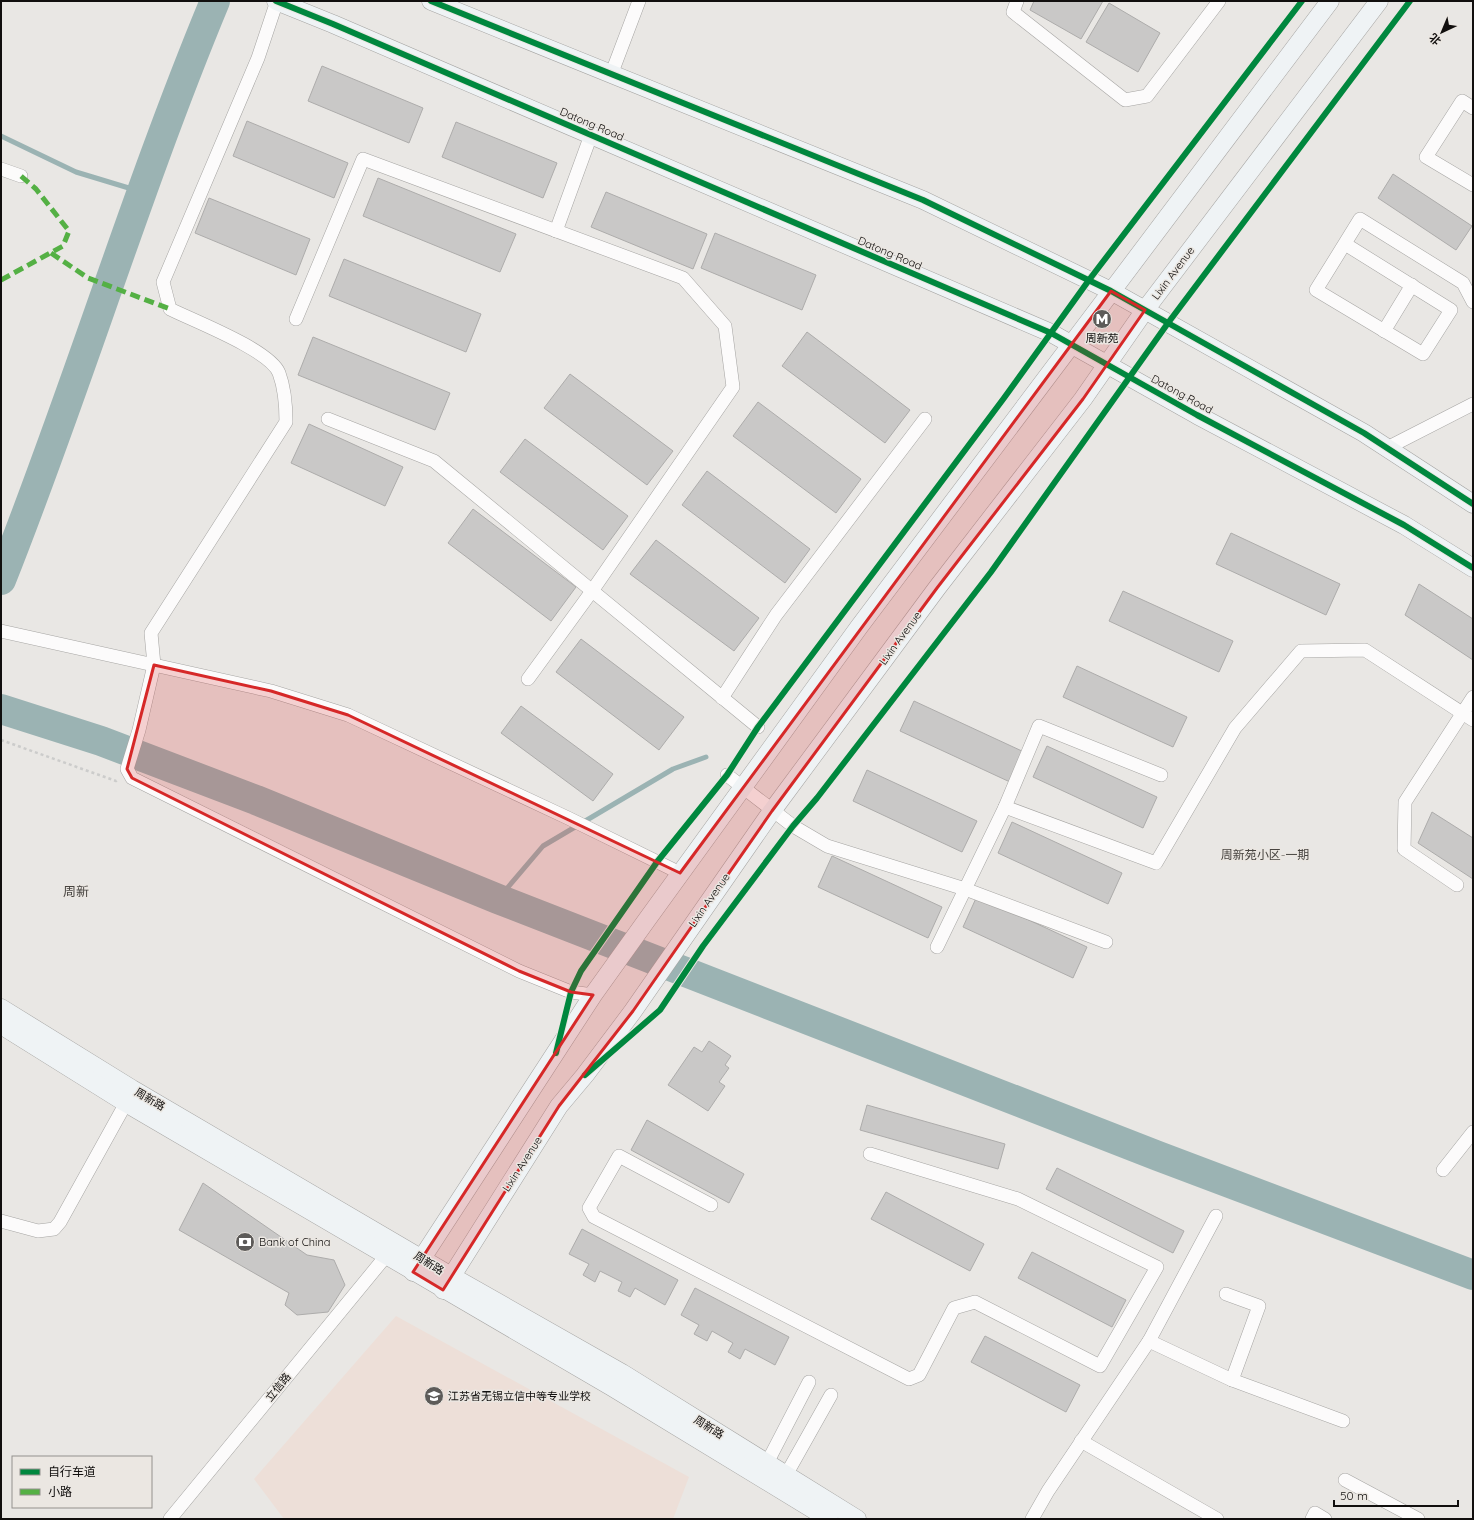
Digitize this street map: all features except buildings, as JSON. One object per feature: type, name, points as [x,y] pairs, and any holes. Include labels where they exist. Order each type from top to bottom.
[{"type":"street","points":[[277,1],[258,58],[163,282],[170,309],[259,352],[279,372],[286,402],[286,422],[151,633],[154,665],[139,730],[127,769],[132,778],[519,971],[571,992],[593,995]]},
{"type":"street","name":"Datong Road","points":[[277,1],[1072,343],[1197,415],[1404,525],[1473,568]]},
{"type":"street","points":[[431,1],[922,200],[1111,291],[1364,433],[1473,504]]},
{"type":"street","points":[[611,74],[639,1]]},
{"type":"street","points":[[1017,1],[1013,12],[1125,100],[1147,96],[1219,1]]},
{"type":"street","points":[[418,1265],[593,995],[646,921],[859,627],[1330,1]]},
{"type":"street","name":"Lixin Avenue","points":[[447,1283],[559,1106],[585,1075],[633,1010],[772,811],[937,588],[1083,398],[1145,310],[1379,1]]},
{"type":"street","points":[[1473,108],[1462,101],[1426,157],[1473,185]]},
{"type":"street","points":[[556,231],[591,135]]},
{"type":"street","points":[[296,319],[363,159],[683,278],[725,326],[734,387],[592,591],[528,678]]},
{"type":"street","points":[[1,169],[21,176]]},
{"type":"street","points":[[1344,244],[1451,310],[1423,354],[1316,290],[1344,244],[1360,219],[1463,283],[1472,297]]},
{"type":"street","points":[[1384,331],[1412,285]]},
{"type":"street","points":[[1387,448],[1473,404]]},
{"type":"street","points":[[328,419],[434,461],[758,727]]},
{"type":"street","points":[[722,698],[776,615],[925,419]]},
{"type":"street","points":[[1,631],[271,691],[348,715],[568,818],[680,874]]},
{"type":"street","points":[[1005,807],[1156,863],[1235,728],[1301,651],[1365,650],[1468,717]]},
{"type":"street","points":[[1457,885],[1404,849],[1405,802],[1468,717],[1473,697]]},
{"type":"street","points":[[937,947],[1005,807],[1039,726],[1161,776]]},
{"type":"street","points":[[728,775],[772,811],[793,826],[827,846],[965,889],[1106,942]]},
{"type":"street","name":"周新路","points":[[1,1008],[418,1265],[612,1387],[829,1519]]},
{"type":"street","name":"周新路","points":[[1,1025],[126,1102],[386,1256],[418,1265]]},
{"type":"street","points":[[1,1221],[38,1231],[54,1229],[60,1222],[126,1102]]},
{"type":"street","points":[[1444,1170],[1473,1132]]},
{"type":"street","points":[[711,1205],[619,1156],[589,1208],[594,1218],[909,1379],[919,1375],[954,1308],[975,1302],[1100,1366],[1157,1267],[1018,1198],[870,1154]]},
{"type":"street","points":[[1032,1519],[1081,1441],[1149,1341],[1216,1216]]},
{"type":"street","name":"立信路","points":[[170,1519],[386,1256]]},
{"type":"street","name":"周新路","points":[[447,1283],[622,1373],[857,1519]]},
{"type":"street","points":[[1226,1294],[1259,1306],[1232,1380]]},
{"type":"street","points":[[1149,1341],[1232,1380],[1342,1421]]},
{"type":"street","points":[[767,1463],[809,1382]]},
{"type":"street","points":[[786,1475],[831,1395]]},
{"type":"street","points":[[1081,1441],[1217,1519]]},
{"type":"street","points":[[1345,1480],[1418,1519]]},
{"type":"street","points":[[1312,1519],[1315,1513],[1325,1519]]},
{"type":"path","points":[[1,740],[116,781],[127,769]]},
{"type":"highlighted area","points":[[1111,291],[1145,310],[1083,399],[937,588],[772,811],[633,1011],[559,1106],[443,1290],[413,1272],[593,995],[571,992],[519,971],[132,778],[127,769],[154,665],[271,691],[348,715],[680,873]]},
{"type":"shaded area","name":"江苏省无锡立信中等专业学校","points":[[396,1316],[689,1477],[673,1519],[284,1519],[254,1479]]},
{"type":"waterway","points":[[1,580],[29,508],[159,145],[215,1]]},
{"type":"waterway","points":[[1,136],[76,172],[142,192]]},
{"type":"waterway","points":[[1,709],[101,741],[256,800],[498,899],[1158,1156],[1473,1275]]},
{"type":"waterway","points":[[498,899],[543,846],[673,769],[706,757]]},
{"type":"marked path","points":[[1,280],[63,246],[69,231],[36,189],[21,176]]},
{"type":"marked path","points":[[51,253],[88,278],[170,309]]},
{"type":"cycle path","points":[[276,1],[333,24],[1051,333],[1197,415],[1404,525],[1473,568]]},
{"type":"cycle path","points":[[431,1],[923,200],[1111,291],[1364,433],[1473,504]]},
{"type":"cycle path","points":[[556,1053],[571,992],[581,971],[657,862],[727,775],[758,727],[1004,398],[1089,280],[1302,1]]},
{"type":"cycle path","points":[[585,1075],[660,1010],[703,946],[793,826],[817,798],[991,572],[1168,323],[1410,1]]},
{"type":"place","name":"周新苑","points":[[1102,319]]},
{"type":"place","name":"Bank of China","points":[[245,1242]]},
{"type":"place","name":"江苏省无锡立信中等专业学校","points":[[434,1396]]},
{"type":"district","name":"周新苑小区-一期","points":[[1265,854]]},
{"type":"district","name":"周新","points":[[76,891]]}]
